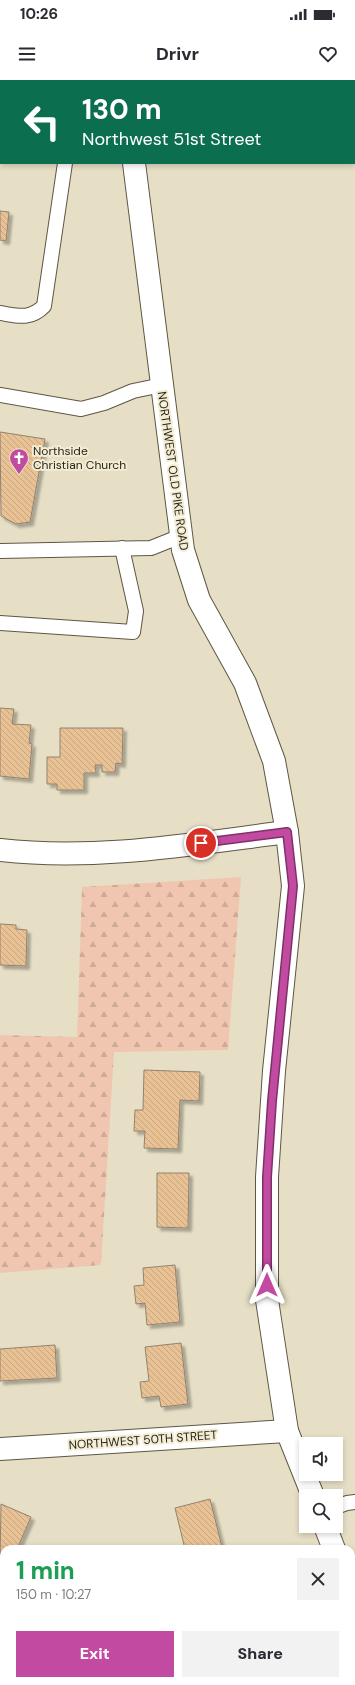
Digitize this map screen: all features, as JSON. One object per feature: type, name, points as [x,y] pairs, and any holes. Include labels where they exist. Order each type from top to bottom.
[{"type":"street","name":"NORTHWEST OLD PIKE ROAD","points":[[134,164],[183,550],[199,600],[245,683],[274,761],[287,832],[293,886],[274,1071],[267,1177],[268,1300],[287,1431],[310,1489]]},
{"type":"street","points":[[0,850],[34,854],[143,851],[287,832]]},
{"type":"street","name":"NORTHWEST 50TH STREET","points":[[0,1449],[287,1431]]},
{"type":"street","points":[[328,1533],[332,1545]]},
{"type":"lane","points":[[0,313],[21,316],[36,314],[44,306],[65,164]]},
{"type":"lane","points":[[0,396],[81,409],[104,403],[133,391],[162,385]]},
{"type":"lane","points":[[0,551],[151,548],[181,536]]},
{"type":"lane","points":[[0,623],[133,632],[136,610],[122,548]]},
{"type":"lane","points":[[343,1504],[355,1502]]},
{"type":"green space","points":[[241,877],[228,1050],[114,1052],[101,1265],[0,1273],[0,1035],[77,1037],[82,887]]},
{"type":"building","points":[[0,211],[9,212],[6,241],[0,240]]},
{"type":"building","name":"Northside Christian Church","points":[[0,432],[45,439],[30,522],[16,524],[1,516]]},
{"type":"building","points":[[0,708],[14,709],[12,724],[31,725],[29,743],[32,744],[29,779],[0,776]]},
{"type":"building","points":[[60,728],[123,728],[122,764],[116,763],[115,772],[102,772],[102,765],[95,765],[96,773],[84,773],[84,790],[57,790],[57,784],[47,784],[47,757],[60,757]]},
{"type":"building","points":[[0,924],[16,925],[16,929],[27,930],[26,966],[0,965]]},
{"type":"building","points":[[144,1070],[200,1072],[199,1101],[180,1100],[178,1149],[144,1148],[145,1131],[134,1131],[135,1110],[143,1110]]},
{"type":"building","points":[[157,1173],[189,1173],[188,1228],[157,1227]]},
{"type":"building","points":[[175,1265],[180,1322],[147,1325],[145,1303],[136,1304],[134,1286],[144,1285],[143,1268]]},
{"type":"building","points":[[181,1343],[188,1404],[161,1407],[159,1396],[142,1398],[140,1382],[149,1381],[145,1347]]},
{"type":"building","points":[[55,1345],[57,1378],[0,1381],[0,1349]]},
{"type":"building","points":[[210,1499],[222,1545],[184,1545],[175,1508]]},
{"type":"building","points":[[1,1504],[31,1517],[19,1545],[0,1545]]},
{"type":"place","name":"Northside Christian Church","points":[[19,475]]},
{"type":"route","points":[[201,843],[287,832],[293,886],[274,1071],[267,1177],[267,1285]]}]
